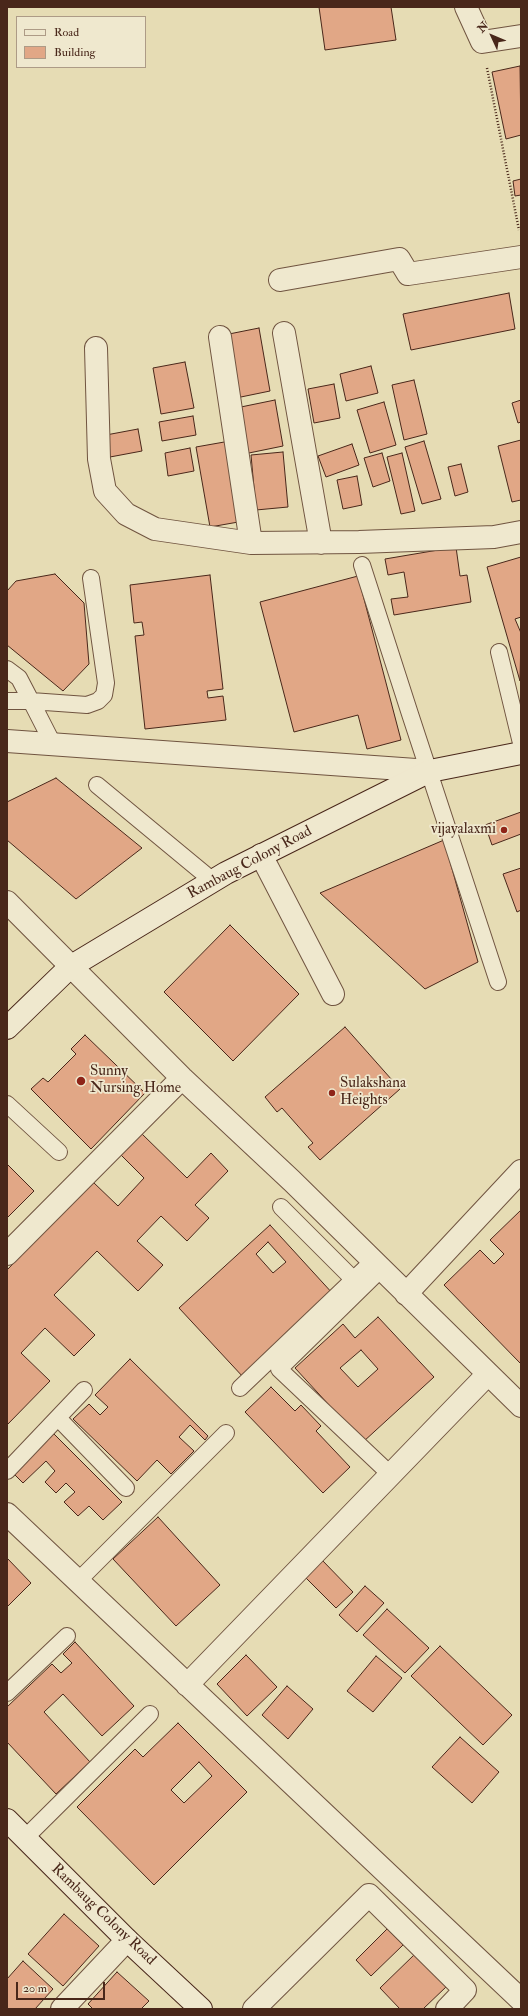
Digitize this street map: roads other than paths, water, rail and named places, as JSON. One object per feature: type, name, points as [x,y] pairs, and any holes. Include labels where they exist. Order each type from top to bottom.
[{"type":"street","points":[[466,7],[482,42],[521,36]]},
{"type":"street","points":[[280,280],[399,259],[408,274],[520,246]]},
{"type":"street","points":[[284,333],[321,543]]},
{"type":"street","points":[[220,337],[251,543]]},
{"type":"street","points":[[96,348],[99,459],[105,490],[126,514],[155,529],[251,543],[321,543],[494,537],[521,532]]},
{"type":"street","points":[[7,740],[52,742],[430,771]]},
{"type":"street","name":"Rambaug Colony Road","points":[[7,1028],[70,967],[213,881],[261,855],[430,771],[521,753]]},
{"type":"street","points":[[261,855],[333,994]]},
{"type":"street","points":[[7,902],[182,1078],[292,1181],[488,1374],[518,1396]]},
{"type":"street","points":[[7,1254],[182,1078]]},
{"type":"street","points":[[406,1294],[521,1171]]},
{"type":"street","points":[[187,1685],[488,1374]]},
{"type":"street","points":[[7,1514],[521,2000]]},
{"type":"street","name":"Rambaug Colony Road","points":[[13,1828],[127,1940],[201,2009]]},
{"type":"street","points":[[254,2009],[369,1895],[465,1990],[446,2009]]},
{"type":"street","points":[[62,2009],[127,1940]]},
{"type":"lane","points":[[362,565],[498,982]]},
{"type":"lane","points":[[7,701],[31,701],[86,705],[98,701],[104,695],[106,683],[91,578]]},
{"type":"lane","points":[[499,652],[521,743]]},
{"type":"lane","points":[[7,669],[18,678],[52,742]]},
{"type":"lane","points":[[97,785],[213,881]]},
{"type":"lane","points":[[7,1104],[59,1152]]},
{"type":"lane","points":[[281,1207],[352,1279]]},
{"type":"lane","points":[[240,1388],[352,1279],[377,1265]]},
{"type":"lane","points":[[377,1265],[279,1369],[391,1475]]},
{"type":"lane","points":[[7,1471],[84,1390]]},
{"type":"lane","points":[[58,1418],[126,1488]]},
{"type":"lane","points":[[78,1581],[226,1433]]},
{"type":"lane","points":[[7,1693],[67,1636]]},
{"type":"lane","points":[[13,1828],[150,1714]]},
{"type":"place","name":"vijayalaxmi","points":[[504,830]]},
{"type":"place","name":"Sunny Nursing Home","points":[[81,1081]]},
{"type":"place","name":"Sulakshana Heights","points":[[332,1093]]}]
